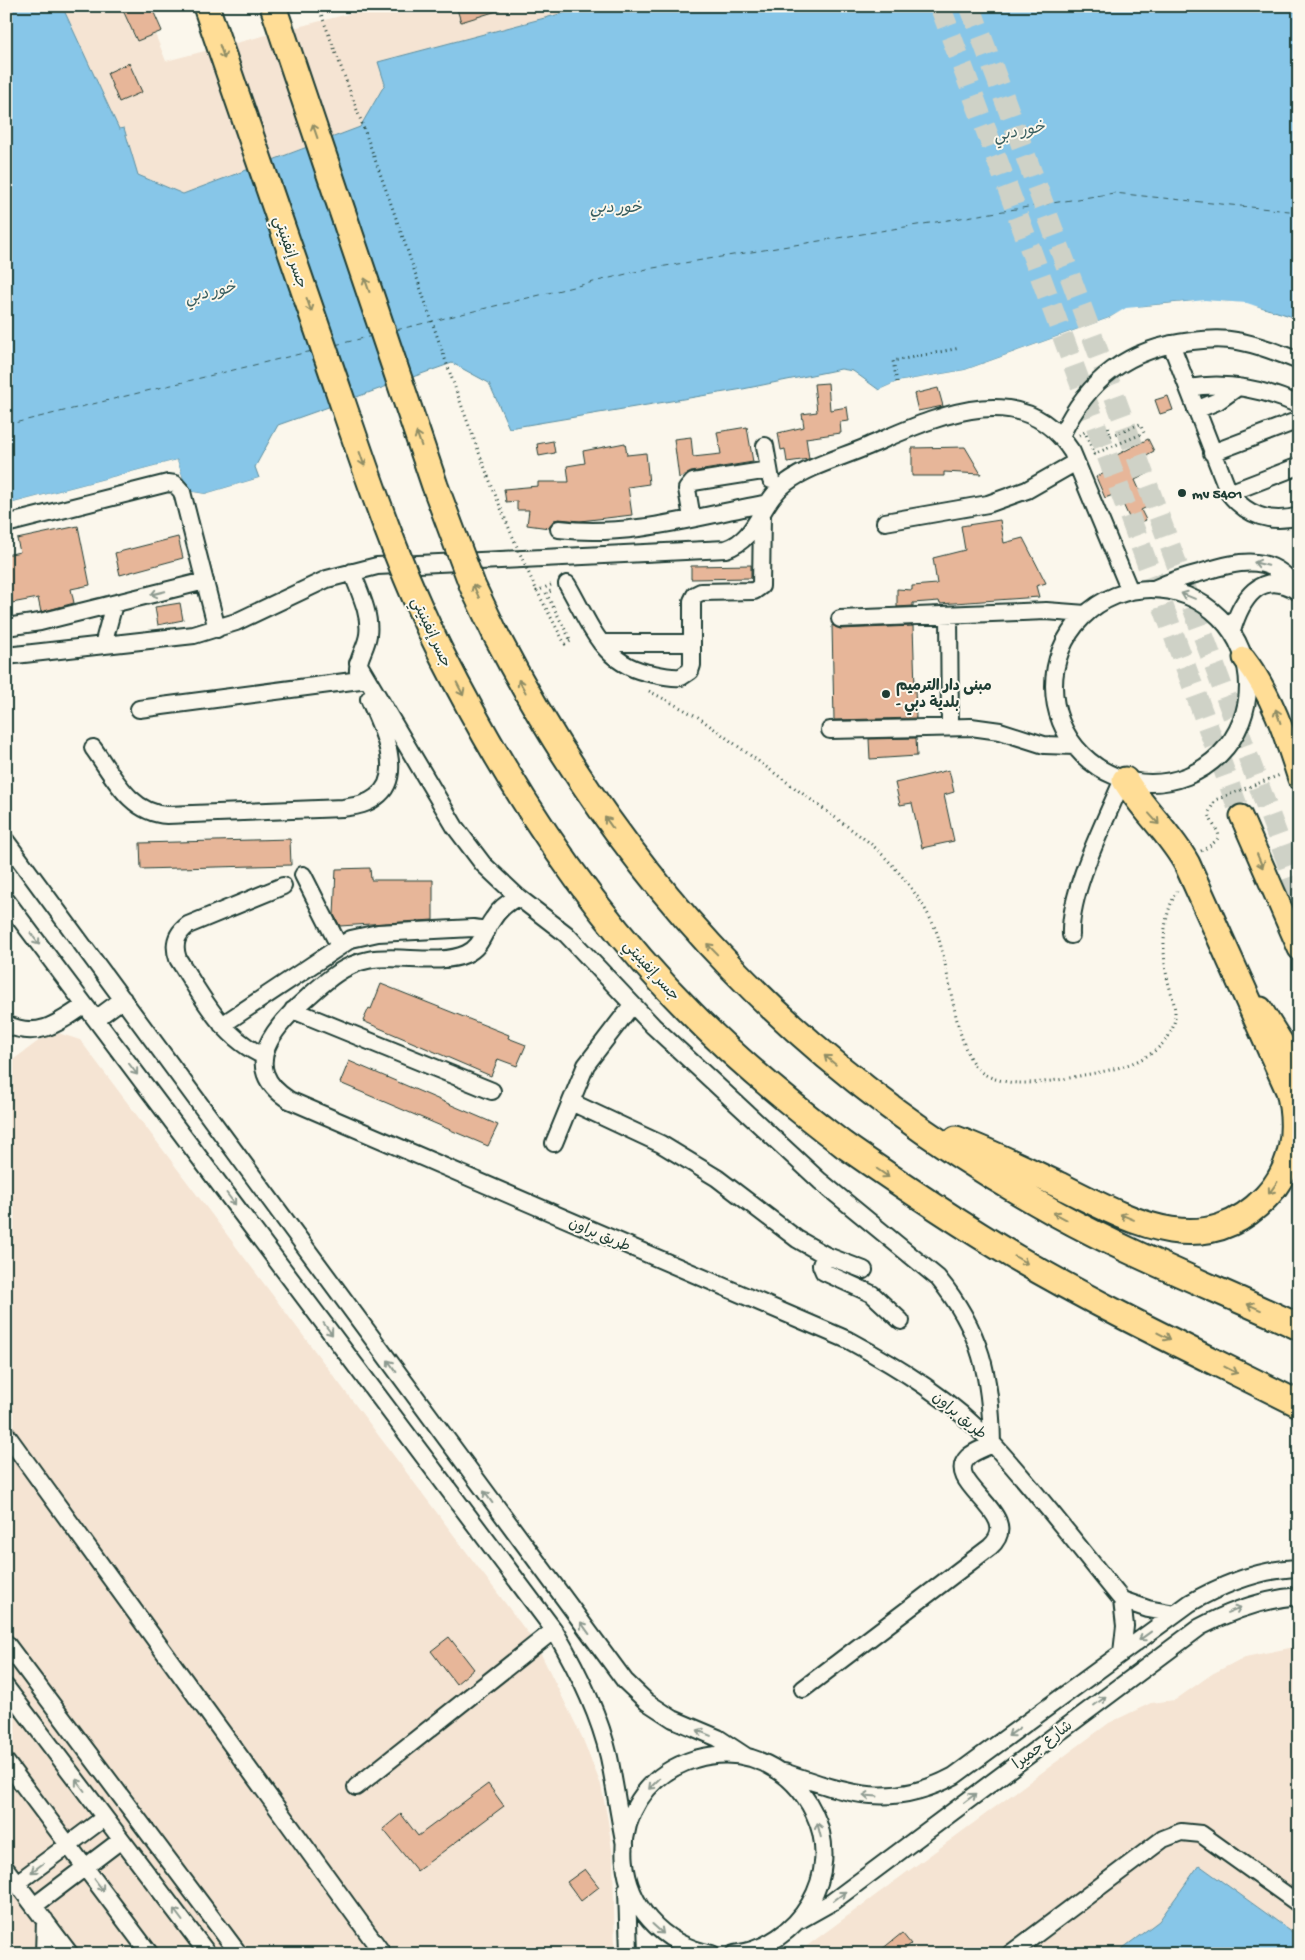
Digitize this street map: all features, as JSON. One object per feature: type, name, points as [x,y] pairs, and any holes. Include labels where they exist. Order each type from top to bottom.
[{"type":"highway","name":"جسر إنفينيتي","points":[[206,6],[394,546],[440,650],[480,726],[555,847],[623,938],[691,1013],[752,1071],[844,1145],[900,1184],[1016,1257],[1092,1300],[1299,1404]]},
{"type":"highway","points":[[273,6],[441,503],[473,587],[521,683],[548,730],[601,813],[673,905],[746,984],[826,1057],[911,1122],[1008,1186],[1074,1223],[1158,1264],[1299,1328]]},
{"type":"highway","points":[[911,1122],[991,1153],[1121,1215],[1161,1229],[1191,1232],[1221,1227],[1235,1221],[1260,1203],[1279,1180],[1291,1151],[1294,1121],[1289,1090],[1193,877],[1173,840],[1138,800],[1124,779]]},
{"type":"main road","points":[[1244,658],[1267,690],[1299,779]]},
{"type":"main road","points":[[1241,816],[1299,948]]},
{"type":"main road","points":[[1232,967],[1254,996],[1299,1069]]},
{"type":"street","points":[[1063,439],[1076,407],[1104,375],[1125,361],[1147,351],[1172,344],[1210,339],[1236,340],[1268,349],[1299,361]]},
{"type":"street","points":[[1172,344],[1212,454],[1229,493],[1244,509],[1265,518],[1282,520],[1299,516]]},
{"type":"street","points":[[1188,388],[1213,385],[1238,387],[1271,395],[1299,405]]},
{"type":"street","points":[[1196,410],[1218,401],[1238,387]]},
{"type":"street","points":[[6,656],[172,638],[217,629],[307,587],[352,572],[403,564],[726,549],[745,539],[768,503],[797,476],[924,422],[961,411],[996,407],[1030,415],[1047,424],[1063,439],[1076,462],[1130,591]]},
{"type":"street","points":[[1212,454],[1299,420]]},
{"type":"street","points":[[561,584],[601,643],[624,665],[641,672],[675,678],[686,675],[692,665],[692,601],[695,595],[701,592],[754,591],[761,586],[769,470],[765,446]]},
{"type":"street","points":[[885,522],[988,504],[1026,490],[1076,462]]},
{"type":"street","points":[[1229,493],[1299,466]]},
{"type":"street","points":[[692,518],[687,489],[692,482],[769,470]]},
{"type":"street","points":[[6,524],[168,484],[175,484],[182,492],[217,629]]},
{"type":"street","points":[[559,529],[580,532],[621,531],[768,503]]},
{"type":"street","points":[[1156,588],[1178,592],[1199,601],[1222,619],[1232,631],[1244,658],[1248,687],[1246,709],[1238,730],[1221,754],[1210,764],[1184,778],[1154,783],[1124,779],[1096,766],[1075,746],[1061,721],[1054,692],[1055,677],[1061,649],[1076,624],[1086,614],[1111,597],[1130,591],[1156,588],[1180,578],[1233,563],[1263,564],[1277,570],[1299,592]]},
{"type":"street","points":[[93,748],[131,800],[151,813],[167,815],[343,808],[362,805],[377,797],[388,784],[390,766],[386,741],[360,680],[358,663],[366,644],[369,625],[352,572]]},
{"type":"street","points":[[6,627],[40,622],[205,581]]},
{"type":"street","points":[[1232,631],[1240,606],[1258,588],[1266,585],[1283,585],[1299,592]]},
{"type":"street","points":[[103,645],[114,604]]},
{"type":"street","points":[[840,618],[1046,611],[1086,614]]},
{"type":"street","points":[[949,614],[950,727]]},
{"type":"street","points":[[601,643],[692,643]]},
{"type":"street","points":[[358,663],[455,827],[483,864],[518,897],[577,945],[632,1005],[820,1181],[921,1262],[949,1290],[966,1317],[984,1361],[992,1408],[992,1444]]},
{"type":"street","points":[[139,709],[360,680]]},
{"type":"street","points":[[830,730],[984,728],[1044,745],[1075,746]]},
{"type":"street","points":[[1071,935],[1070,922],[1075,897],[1124,779]]},
{"type":"street","points":[[6,841],[625,1681],[647,1702],[673,1720],[718,1738],[747,1757],[776,1769],[800,1790],[809,1803],[821,1832],[823,1864],[815,1894],[798,1921],[774,1941],[756,1951],[734,1954]]},
{"type":"street","points":[[303,875],[339,946]]},
{"type":"street","points":[[283,886],[188,925],[176,940],[175,946],[178,958],[222,1025],[243,1046],[264,1056],[271,1036],[293,1010],[338,972],[352,965],[383,958],[460,957],[477,947],[498,912],[518,897]]},
{"type":"street","points":[[6,900],[554,1630],[568,1654],[598,1721],[609,1756],[625,1845],[629,1954]]},
{"type":"street","points":[[222,1025],[351,939],[378,933],[472,928],[487,930]]},
{"type":"street","points":[[96,1019],[123,999]]},
{"type":"street","points":[[6,1024],[14,1028],[35,1030],[52,1027],[85,1005]]},
{"type":"street","points":[[554,1144],[592,1055],[632,1005]]},
{"type":"street","points":[[293,1010],[492,1091]]},
{"type":"street","name":"طريق براون","points":[[264,1056],[266,1077],[280,1094],[289,1100],[848,1340],[920,1382],[953,1407],[992,1444],[1122,1600]]},
{"type":"street","points":[[571,1102],[661,1144],[717,1178],[780,1227],[825,1255],[864,1270]]},
{"type":"street","points":[[825,1255],[821,1265],[824,1272],[872,1294],[901,1321]]},
{"type":"street","points":[[6,1434],[383,1954]]},
{"type":"street","name":"طريق براون","points":[[803,1689],[995,1543],[999,1537],[1000,1524],[965,1477],[963,1466],[968,1457],[992,1444]]},
{"type":"street","name":"شارع جميرا","points":[[776,1769],[856,1795],[890,1797],[923,1790],[954,1776],[1175,1614],[1208,1592],[1229,1583],[1271,1571],[1299,1568]]},
{"type":"street","name":"شارع جميرا","points":[[798,1921],[832,1902],[1200,1627],[1239,1608],[1280,1598],[1299,1596]]},
{"type":"street","points":[[1122,1653],[1125,1626],[1122,1600],[1148,1609],[1175,1614]]},
{"type":"street","points":[[356,1787],[554,1630]]},
{"type":"street","points":[[6,1643],[239,1954]]},
{"type":"street","points":[[6,1687],[208,1954]]},
{"type":"street","points":[[625,1845],[630,1822],[640,1801],[654,1783],[672,1769],[686,1762],[716,1755],[747,1757]]},
{"type":"street","points":[[6,1762],[150,1954]]},
{"type":"street","points":[[17,1883],[104,1818]]},
{"type":"street","points":[[1010,1954],[1163,1839],[1181,1832],[1191,1832],[1209,1839],[1299,1904]]},
{"type":"street","points":[[34,1906],[121,1840]]},
{"type":"street","points":[[6,1869],[70,1954]]},
{"type":"street","points":[[627,1877],[638,1906],[658,1930],[684,1946],[712,1954]]},
{"type":"street","points":[[44,1954],[45,1920]]},
{"type":"path","points":[[318,6],[481,462],[537,591],[565,644],[571,641],[546,593],[550,591],[554,596]]},
{"type":"path","points":[[897,382],[893,361],[960,348]]},
{"type":"path","points":[[1063,439],[1085,432],[1094,454],[1144,433],[1140,424],[1110,436],[1108,423]]},
{"type":"path","points":[[537,591],[561,584]]},
{"type":"path","points":[[645,689],[664,697],[698,717],[870,843],[891,862],[934,926],[943,952],[967,1055],[982,1074],[998,1080],[1018,1082],[1062,1079],[1100,1072],[1140,1060],[1154,1051],[1167,1038],[1176,1016],[1165,964],[1166,923],[1176,892],[1193,877]]},
{"type":"shaded area","points":[[62,6],[121,6],[136,41],[155,34],[166,61],[379,6],[590,6],[379,62],[385,84],[360,127],[183,194],[138,175],[124,129],[119,129]]},
{"type":"shaded area","points":[[52,1031],[80,1040],[536,1644],[582,1737],[601,1785],[613,1858],[615,1954],[6,1954],[6,1065]]},
{"type":"shaded area","points":[[1299,1646],[1299,1937],[1199,1865],[1159,1921],[1115,1954],[796,1954],[1109,1723],[1151,1703],[1175,1700],[1212,1674],[1245,1657]]},
{"type":"water","name":"خور دبي","points":[[6,6],[62,6],[119,129],[124,128],[138,175],[183,194],[360,127],[385,84],[378,62],[590,6],[1272,6],[1299,13],[1299,319],[1263,308],[1217,301],[1183,302],[1142,307],[1123,311],[1109,318],[965,370],[897,382],[879,390],[853,371],[841,369],[743,389],[509,428],[489,383],[452,363],[278,425],[255,467],[259,478],[205,494],[187,491],[177,460],[6,505]]},
{"type":"water","points":[[1199,1865],[1299,1937],[1299,1954],[1115,1954],[1159,1921]]},
{"type":"pier","points":[[1205,300],[1247,303],[1299,320],[1229,303],[1205,302],[1127,311],[1110,320],[965,373],[898,384],[880,393],[879,390],[897,382],[965,370],[1109,318],[1126,308]]},
{"type":"pier","points":[[177,460],[187,491],[205,494],[259,478],[260,480],[205,496],[187,494],[175,463],[6,507],[6,505]]},
{"type":"building","points":[[121,6],[151,6],[162,31],[137,41]]},
{"type":"building","points":[[456,6],[500,6],[500,10],[461,22]]},
{"type":"building","points":[[129,63],[142,92],[119,102],[107,73]]},
{"type":"building","points":[[828,383],[830,410],[847,407],[849,421],[840,422],[841,433],[806,438],[809,459],[787,462],[785,449],[781,450],[778,433],[804,427],[802,414],[817,412],[814,384]]},
{"type":"building","points":[[938,388],[943,406],[918,411],[914,394]]},
{"type":"building","points":[[1168,396],[1173,410],[1160,414],[1155,400]]},
{"type":"building","points":[[747,427],[753,462],[691,472],[679,478],[674,439],[691,437],[693,457],[721,454],[717,432]]},
{"type":"building","points":[[1148,439],[1154,451],[1141,458],[1149,473],[1135,480],[1147,507],[1141,510],[1146,520],[1133,526],[1118,493],[1105,498],[1096,477],[1120,466],[1115,456]]},
{"type":"building","points":[[553,441],[555,453],[539,456],[537,444]]},
{"type":"building","points":[[625,443],[627,455],[646,453],[649,484],[628,487],[632,515],[580,521],[559,519],[554,520],[549,528],[527,525],[529,510],[517,510],[517,501],[506,502],[504,489],[538,486],[538,482],[569,482],[567,466],[585,463],[583,451]]},
{"type":"building","points":[[965,447],[981,474],[944,472],[944,476],[912,476],[912,448]]},
{"type":"building","points":[[1000,520],[1004,543],[1023,538],[1046,583],[1036,586],[1039,597],[940,604],[939,601],[913,603],[913,606],[897,607],[897,589],[912,590],[912,586],[937,584],[933,558],[965,550],[961,526]]},
{"type":"building","points":[[78,526],[90,585],[71,589],[74,603],[41,612],[38,598],[12,603],[6,577],[6,555],[20,552],[17,539]]},
{"type":"building","points":[[178,537],[183,558],[120,575],[115,553]]},
{"type":"building","points":[[751,565],[751,578],[691,579],[691,566]]},
{"type":"building","points":[[180,603],[183,620],[158,625],[155,607]]},
{"type":"building","points":[[832,625],[840,629],[913,626],[916,718],[834,720]]},
{"type":"building","points":[[916,738],[917,756],[870,759],[869,739]]},
{"type":"building","points":[[949,770],[954,792],[944,795],[954,841],[922,848],[912,803],[900,805],[895,783]]},
{"type":"building","points":[[290,839],[291,865],[141,869],[140,843]]},
{"type":"building","points":[[370,868],[371,880],[433,880],[433,920],[340,926],[334,915],[336,869]]},
{"type":"building","points":[[381,984],[509,1035],[508,1038],[526,1045],[517,1066],[498,1059],[491,1076],[363,1021],[369,1008],[371,1009]]},
{"type":"building","points":[[349,1061],[498,1125],[488,1146],[340,1083]]},
{"type":"building","points":[[449,1637],[474,1669],[456,1684],[431,1651]]},
{"type":"building","points":[[488,1784],[504,1806],[417,1871],[383,1829],[401,1814],[418,1836]]},
{"type":"building","points":[[585,1869],[599,1887],[581,1901],[567,1882]]},
{"type":"building","points":[[902,1933],[911,1944],[898,1954],[876,1954]]},
{"type":"ferry route","points":[[396,330],[647,269],[1114,193],[1299,212]]},
{"type":"ferry route","points":[[335,345],[372,336]]},
{"type":"ferry route","points":[[6,425],[312,351]]},
{"type":"tunnel","points":[[940,6],[1241,816]]},
{"type":"tunnel","points":[[970,6],[1299,894]]},
{"type":"place","name":"mv 5401","points":[[1182,493]]},
{"type":"place","name":"مبنى دار الترميم - بلدية دبي","points":[[886,694]]}]
